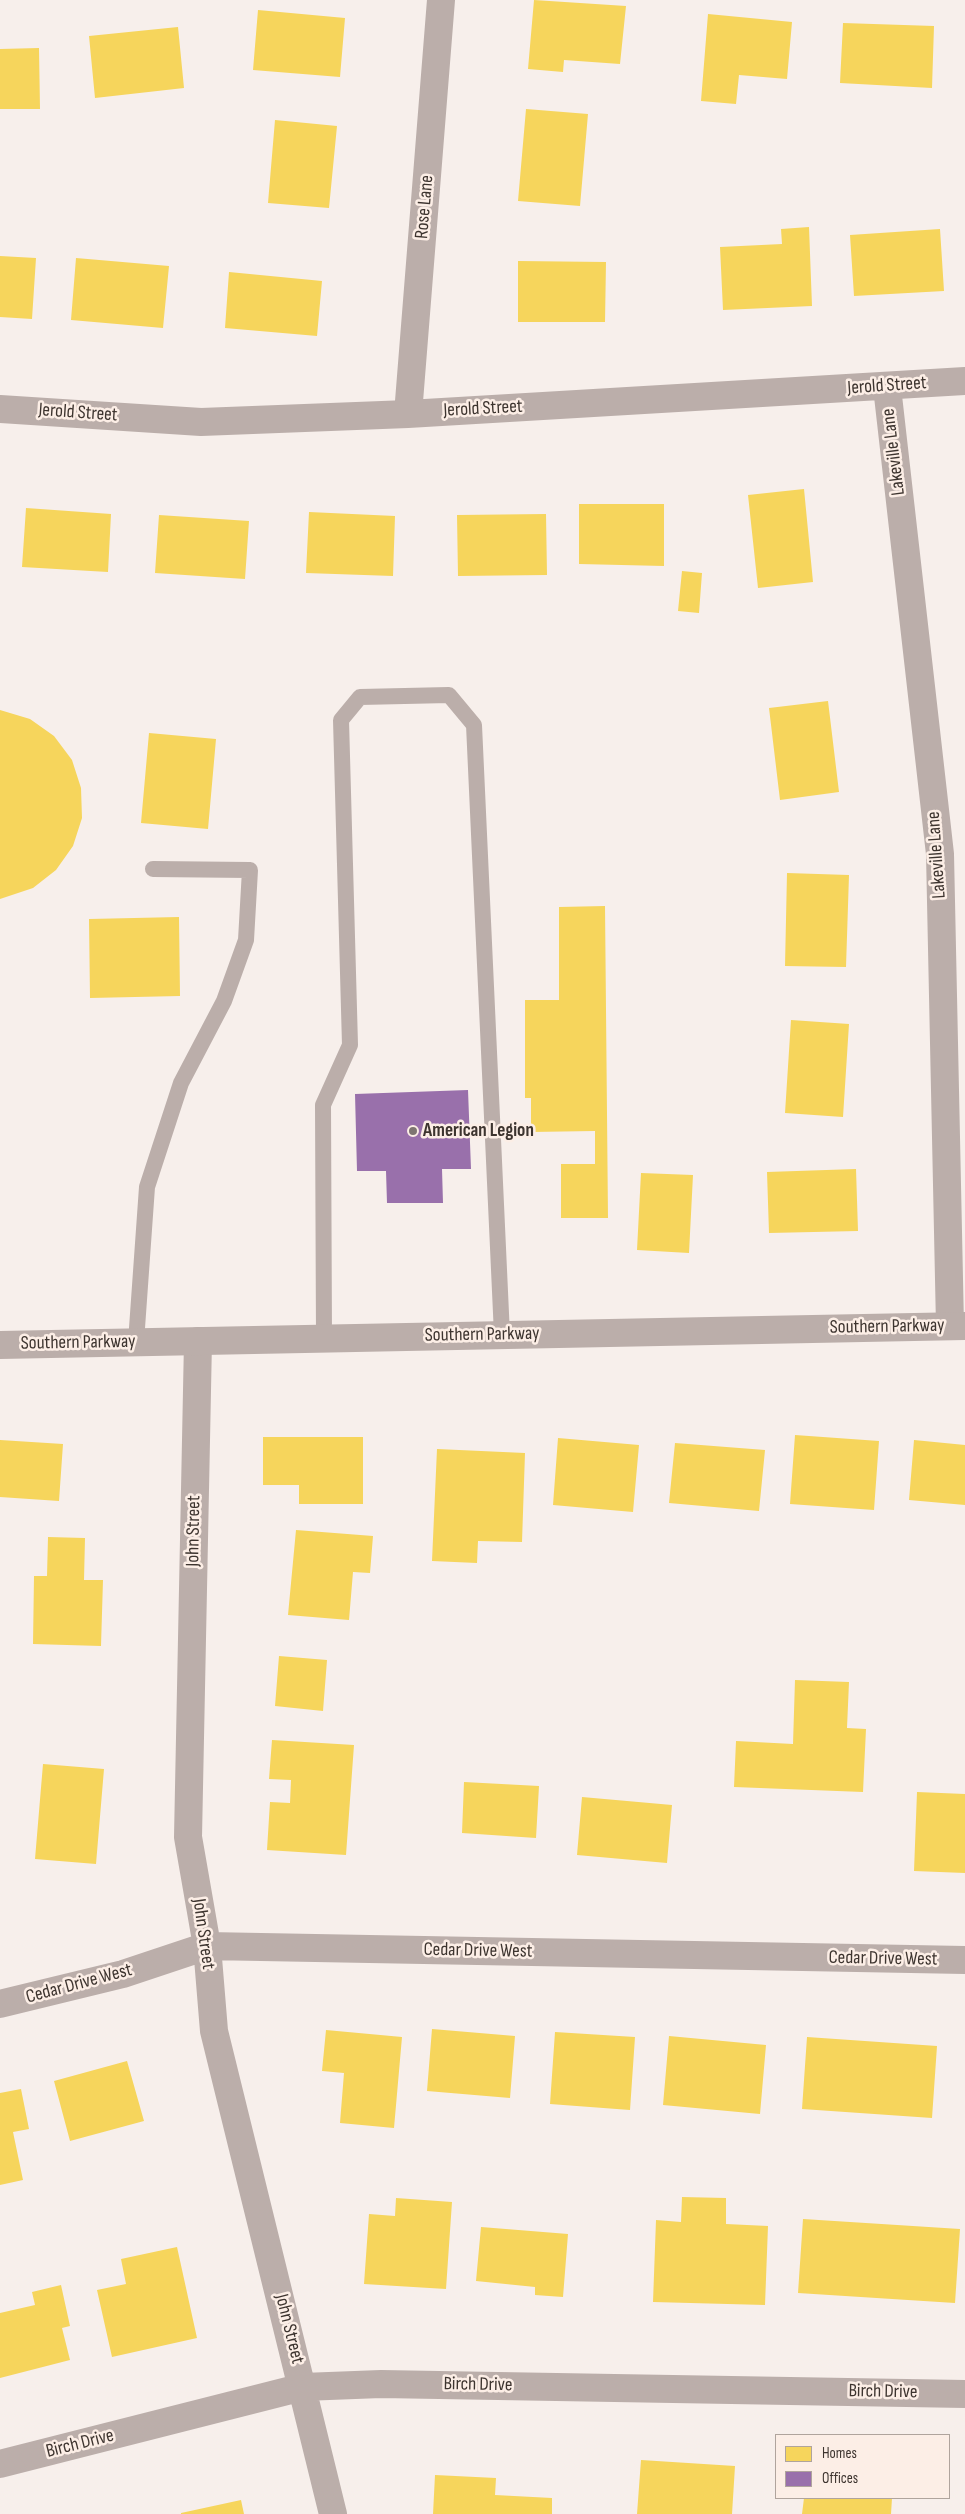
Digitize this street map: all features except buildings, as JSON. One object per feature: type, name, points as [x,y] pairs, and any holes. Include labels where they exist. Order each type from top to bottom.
[{"type":"street","name":"Rose Lane","points":[[408,414],[441,0]]},
{"type":"street","name":"Jerold Street","points":[[0,409],[201,422],[408,414],[965,381]]},
{"type":"street","name":"Lakeville Lane","points":[[887,387],[940,854],[957,1326]]},
{"type":"street","name":"Southern Parkway","points":[[0,1345],[957,1326]]},
{"type":"street","name":"John Street","points":[[198,1341],[188,1837],[207,1946],[214,2031],[333,2514]]},
{"type":"street","name":"Cedar Drive West","points":[[0,2004],[123,1974],[207,1946],[965,1960]]},
{"type":"street","name":"Birch Drive","points":[[0,2464],[303,2387],[381,2384],[965,2394]]},
{"type":"lane","points":[[324,1338],[322,1105],[350,1045],[341,720],[360,697],[449,695],[474,725],[502,1335]]},
{"type":"lane","points":[[136,1342],[147,1187],[181,1084],[224,1001],[246,940],[250,870],[153,869]]},
{"type":"place","name":"American Legion","points":[[413,1131]]}]
